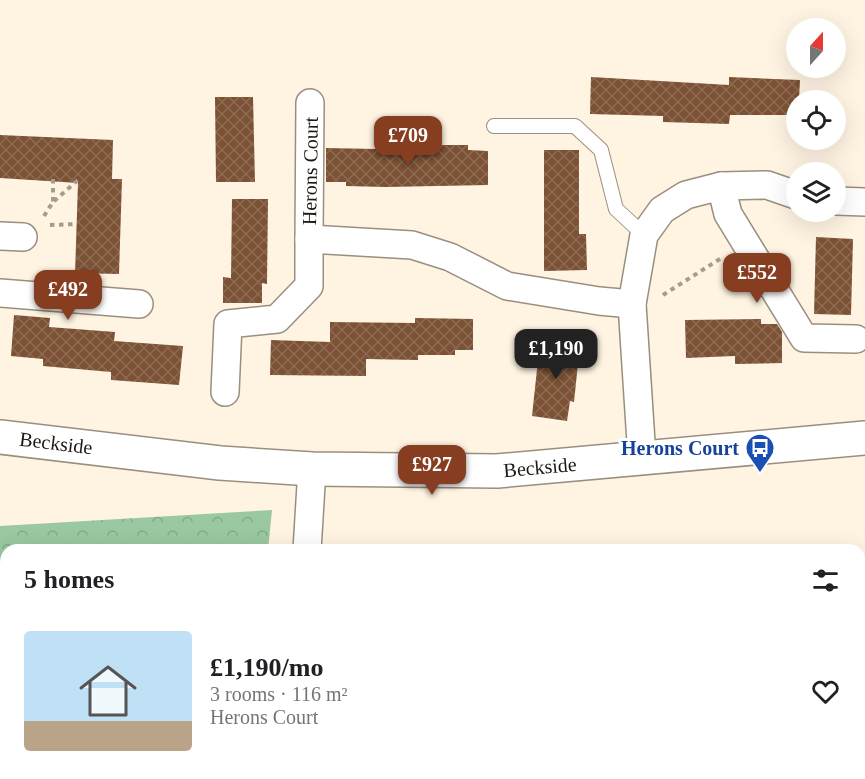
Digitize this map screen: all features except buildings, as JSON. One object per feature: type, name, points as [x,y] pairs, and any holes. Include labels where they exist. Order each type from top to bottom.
[{"type":"street","name":"Herons Court","points":[[225,392],[228,324],[277,319],[309,286],[310,103]]},
{"type":"street","points":[[642,458],[632,309],[644,235],[662,210],[686,195],[721,186],[766,185],[786,192]]},
{"type":"street","points":[[721,186],[728,214],[804,338],[856,339]]},
{"type":"street","points":[[846,201],[865,202]]},
{"type":"street","name":"Herons Court","points":[[309,239],[412,245],[450,257],[507,286],[599,301],[632,309]]},
{"type":"street","points":[[0,292],[139,304]]},
{"type":"street","name":"Beckside","points":[[0,437],[220,463],[312,469],[497,471],[865,438]]},
{"type":"street","points":[[307,544],[312,469]]},
{"type":"lane","points":[[494,126],[574,126],[601,150],[616,209],[644,235]]},
{"type":"path","points":[[53,179],[53,202]]},
{"type":"path","points":[[20,233],[78,180]]},
{"type":"path","points":[[20,233],[77,224]]},
{"type":"path","points":[[632,309],[746,243]]},
{"type":"green space","points":[[272,510],[269,544],[0,544],[0,526]]},
{"type":"place","name":"Herons Court","points":[[760,474]]}]
